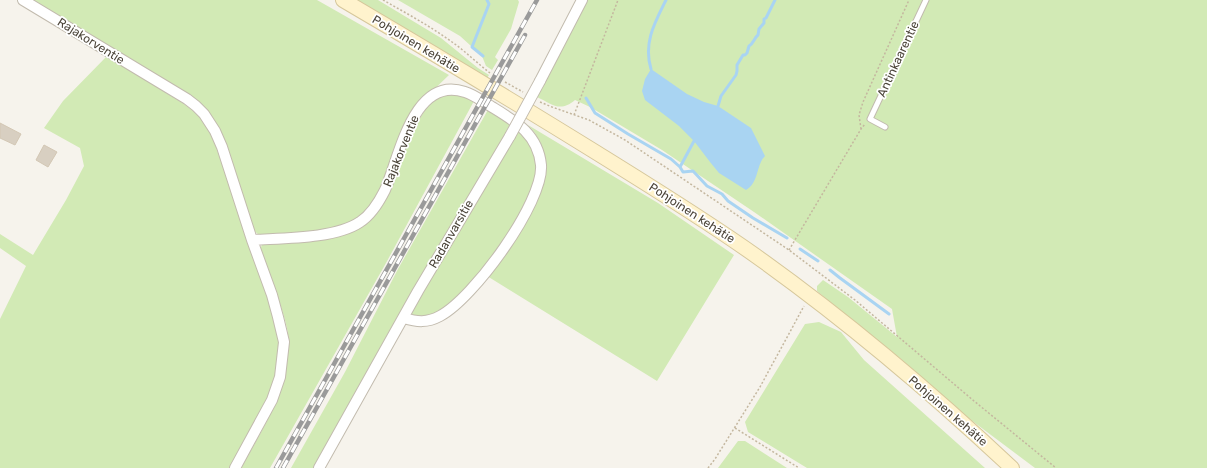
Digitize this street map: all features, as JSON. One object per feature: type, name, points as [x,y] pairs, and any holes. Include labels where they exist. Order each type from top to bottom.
[{"type":"main road","name":"Pohjoinen kehätie","points":[[343,0],[654,188],[742,246],[810,296],[913,380],[1012,468]]},
{"type":"street","name":"Rajakorventie","points":[[23,0],[196,106],[204,114],[215,131],[222,147],[252,240],[272,295],[284,342],[280,378],[272,400],[235,468]]},
{"type":"street","name":"Radanvarsitie","points":[[319,468],[446,243],[510,136],[582,0]]},
{"type":"street","name":"Rajakorventie","points":[[252,240],[313,236],[346,230],[360,222],[370,214],[385,191],[410,124],[417,111],[426,100],[435,93],[448,89],[459,90],[476,97],[525,129],[538,150],[541,165],[538,184],[514,232],[497,257],[470,291],[441,316],[416,322],[404,318]]},
{"type":"lane","name":"Antinkaarentie","points":[[870,119],[926,0]]},
{"type":"lane","points":[[870,119],[885,127]]},
{"type":"path","points":[[574,115],[618,0]]},
{"type":"path","points":[[861,129],[859,116],[863,102],[909,0]]},
{"type":"path","points":[[789,250],[861,129],[870,119]]},
{"type":"path","points":[[708,468],[716,459],[760,387],[810,296]]},
{"type":"path","points":[[735,428],[799,468]]},
{"type":"green space","points":[[28,0],[317,0],[449,75],[421,102],[381,192],[358,221],[328,231],[259,235],[253,230],[205,110]]},
{"type":"green space","points":[[356,0],[378,0],[441,38],[489,75],[486,80]]},
{"type":"green space","points":[[398,0],[518,0],[519,2],[511,29],[495,57],[498,60],[492,70],[486,66],[482,56],[460,36]]},
{"type":"green space","points":[[587,0],[1207,0],[1207,468],[1035,468],[963,414],[901,359],[817,291],[817,286],[823,280],[848,297],[897,337],[892,309],[754,212],[662,150],[590,107],[575,100],[570,104],[560,107],[537,97],[541,82]]},
{"type":"green space","points":[[107,56],[184,104],[198,115],[208,128],[214,141],[271,307],[280,343],[278,368],[269,398],[230,468],[0,468],[0,319],[26,266],[0,248],[0,234],[33,255],[66,200],[84,166],[80,148],[44,128],[63,101]]},
{"type":"green space","points":[[457,93],[474,101],[386,263],[270,468],[241,468],[276,401],[285,372],[289,345],[285,318],[259,251],[263,243],[318,238],[372,217],[410,134],[425,110],[437,96]]},
{"type":"green space","points":[[489,108],[511,123],[505,134],[381,349],[374,358],[373,365],[317,468],[291,468],[345,372],[398,269]]},
{"type":"green space","points":[[528,125],[658,203],[734,255],[657,381],[487,276],[545,174],[545,160],[540,142],[533,130]]},
{"type":"green space","points":[[519,128],[532,142],[538,167],[533,190],[512,230],[468,289],[445,310],[425,318],[415,317],[412,314],[411,309]]},
{"type":"green space","points":[[819,322],[841,332],[864,360],[985,468],[807,468],[748,432],[745,422],[805,324]]},
{"type":"green space","points":[[738,441],[745,441],[787,468],[718,468]]},
{"type":"water","points":[[651,69],[687,94],[704,102],[718,106],[751,128],[765,156],[750,187],[746,190],[719,173],[694,141],[679,126],[645,100],[642,91],[645,79]]},
{"type":"building","points":[[0,123],[21,134],[15,145],[0,138]]},
{"type":"building","points":[[44,145],[57,152],[48,167],[36,160]]},
{"type":"waterway","points":[[483,56],[472,47],[489,4],[487,0]]},
{"type":"waterway","points":[[651,69],[648,50],[649,42],[654,25],[666,0]]},
{"type":"waterway","points":[[718,106],[721,96],[736,75],[737,65],[743,55],[747,53],[749,46],[758,35],[759,29],[764,23],[764,19],[766,18],[775,0]]},
{"type":"waterway","points":[[586,98],[595,113],[671,159],[680,167],[694,141]]},
{"type":"waterway","points":[[680,167],[683,172],[693,171],[707,186],[722,194],[728,201],[787,238]]},
{"type":"waterway","points":[[800,249],[818,261]]},
{"type":"waterway","points":[[830,270],[889,314]]},
{"type":"railway","points":[[276,468],[537,0]]},
{"type":"railway","points":[[283,468],[525,35]]}]
